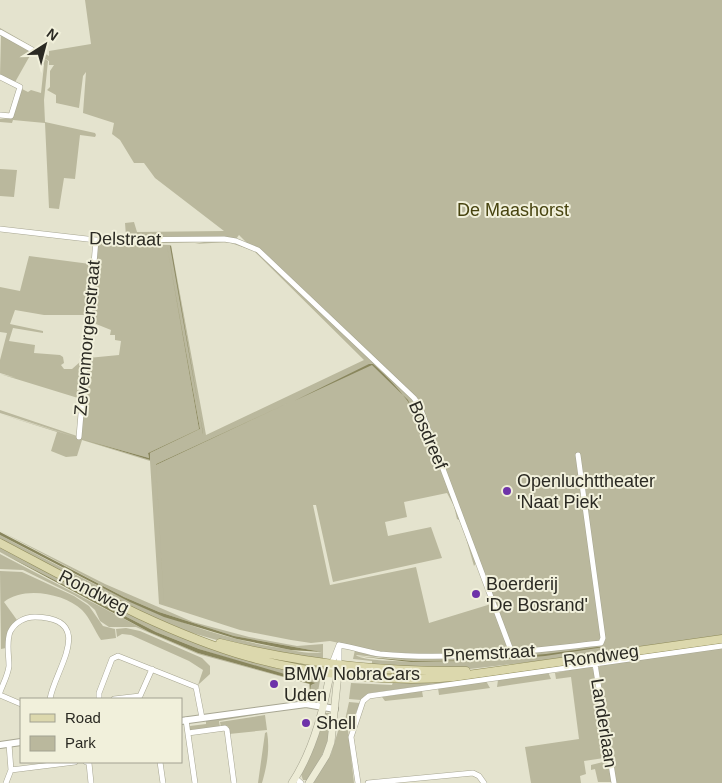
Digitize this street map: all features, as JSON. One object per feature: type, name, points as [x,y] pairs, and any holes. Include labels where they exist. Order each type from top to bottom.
[{"type":"main road","name":"Rondweg","points":[[0,544],[120,605],[190,635],[248,657],[334,673],[410,680],[453,677],[722,639]]},
{"type":"main road","name":"Rondweg","points":[[190,635],[256,651],[336,664],[414,671],[481,672]]},
{"type":"main road","points":[[296,781],[323,708],[336,664]]},
{"type":"main road","points":[[309,783],[326,756],[331,742],[335,709],[334,673]]},
{"type":"street","points":[[0,32],[36,52]]},
{"type":"street","points":[[0,77],[20,88],[11,116],[0,115]]},
{"type":"street","name":"Delstraat","points":[[0,229],[96,240],[224,239],[250,246]]},
{"type":"street","name":"Zevenmorgenstraat","points":[[79,437],[96,240]]},
{"type":"street","name":"Bosdreef","points":[[250,246],[268,258],[414,398],[419,405],[512,653]]},
{"type":"street","name":"Pnemstraat","points":[[336,664],[339,645],[380,654],[412,655],[512,653],[600,642],[603,638],[578,455]]},
{"type":"street","points":[[20,704],[0,694],[8,670],[10,633],[17,623],[24,619],[47,618],[65,630],[69,647],[50,698]]},
{"type":"street","points":[[358,783],[352,737],[364,699],[369,696],[722,646]]},
{"type":"street","points":[[0,651],[8,651]]},
{"type":"street","points":[[99,698],[102,685],[116,656],[196,687],[202,718]]},
{"type":"street","name":"Landerlaan","points":[[595,664],[614,783]]},
{"type":"street","points":[[123,698],[140,696],[152,669]]},
{"type":"street","points":[[195,783],[188,733],[184,720],[296,705],[335,709]]},
{"type":"street","points":[[188,733],[225,728],[227,730],[234,783]]},
{"type":"street","points":[[0,745],[20,742]]},
{"type":"street","points":[[6,783],[11,770],[9,744]]},
{"type":"street","points":[[182,748],[190,747]]},
{"type":"street","points":[[11,770],[67,763]]},
{"type":"street","points":[[87,763],[91,783]]},
{"type":"street","points":[[160,763],[163,783]]},
{"type":"street","points":[[368,783],[473,773],[479,776],[484,783]]},
{"type":"green space","name":"De Maashorst","points":[[85,0],[722,0],[722,783],[615,783],[599,682],[598,668],[601,665],[601,661],[370,693],[361,700],[349,699],[351,683],[392,685],[393,682],[448,679],[600,659],[600,654],[461,670],[425,670],[372,664],[372,661],[353,659],[355,650],[378,655],[422,657],[511,654],[508,645],[502,653],[431,654],[380,652],[330,641],[311,643],[240,630],[159,604],[150,461],[82,440],[77,456],[66,457],[51,451],[57,432],[0,414],[76,437],[0,413],[0,410],[80,437],[88,334],[88,358],[119,355],[121,341],[115,340],[115,335],[110,335],[111,330],[91,322],[88,330],[96,245],[99,242],[227,242],[127,244],[171,245],[206,435],[364,360],[254,251],[230,243],[251,247],[239,235],[236,239],[119,239],[119,236],[126,236],[125,223],[134,222],[137,232],[224,231],[155,178],[144,163],[134,163],[120,140],[112,134],[114,123],[83,113],[86,72],[83,76],[79,108],[56,103],[56,95],[47,90],[50,87],[50,71],[54,65],[49,65],[49,61],[35,53],[36,51],[0,31],[0,28],[49,56],[49,51],[91,44]],"holes":[[[167,246],[200,429],[150,453],[150,460],[81,439],[149,458],[148,453],[199,429]],[[288,403],[156,465],[156,464]],[[447,493],[454,506],[457,519],[461,521],[474,566],[476,563],[470,546],[500,623],[491,604],[429,623],[416,567],[330,585],[313,505],[316,505],[333,582],[442,558],[431,527],[388,536],[385,522],[407,517],[404,502]],[[356,655],[414,661],[513,659],[456,662],[403,661],[381,660]]]},
{"type":"green space","points":[[1,35],[32,52],[14,84],[0,76]]},
{"type":"green space","points":[[40,56],[48,61],[44,100],[45,122],[95,133],[96,135],[95,137],[80,135],[75,179],[64,178],[59,209],[49,208],[45,123],[13,120],[12,123],[0,122],[0,119],[11,119],[0,118],[0,116],[11,117],[22,89],[28,92],[31,90],[41,93],[44,65],[39,59]]},
{"type":"green space","points":[[0,169],[17,170],[14,197],[0,196]]},
{"type":"green space","points":[[29,256],[90,264],[93,262],[86,333],[83,334],[85,315],[44,315],[15,310],[10,324],[43,331],[43,333],[13,328],[9,341],[35,345],[34,353],[60,355],[63,357],[64,363],[61,365],[64,369],[72,369],[80,362],[81,357],[84,357],[82,384],[77,386],[77,390],[81,391],[80,411],[77,409],[78,398],[0,374],[16,378],[0,373],[0,360],[7,333],[0,332],[0,287],[20,291]]},
{"type":"green space","points":[[0,531],[105,584],[193,622],[249,637],[297,646],[323,644],[323,660],[227,643],[189,632],[126,606],[0,541],[0,535],[132,602],[201,629],[274,647],[311,653],[322,652],[234,636],[159,612],[124,597]]},
{"type":"green space","points":[[0,546],[92,596],[161,628],[321,675],[317,697],[310,698],[309,684],[198,654],[136,627],[109,627],[100,621],[95,610],[74,595],[23,570],[0,569],[0,554],[149,632],[198,653],[310,684],[310,694],[311,684],[315,685],[199,649],[156,632],[0,552]]},
{"type":"green space","points":[[0,571],[22,572],[74,596],[89,606],[103,626],[115,629],[116,638],[101,640],[85,613],[65,599],[32,593],[12,597],[4,602],[17,620],[13,624],[6,648],[1,649]]},
{"type":"green space","points":[[126,628],[140,631],[202,658],[210,666],[210,674],[198,685],[203,670],[189,661],[131,635],[122,634],[117,637],[116,629]]},
{"type":"green space","points":[[591,666],[594,671],[608,753],[604,758],[584,761],[586,774],[580,776],[581,783],[531,783],[525,747],[579,739],[571,677],[556,679],[555,673]]},
{"type":"green space","points":[[548,672],[551,679],[497,687],[498,680]]},
{"type":"green space","points":[[486,681],[490,688],[439,695],[438,688]]},
{"type":"green space","points":[[422,691],[423,697],[385,701],[382,697]]},
{"type":"green space","points":[[349,702],[360,703],[349,729],[346,728],[348,722],[346,721],[343,728],[348,730],[354,783],[313,783],[331,754],[338,731],[345,720]]},
{"type":"green space","points":[[265,711],[266,713],[219,721],[220,727],[190,730],[190,726],[206,724],[206,719]]},
{"type":"green space","points":[[325,713],[329,713],[332,716],[328,744],[308,780],[303,780],[301,774]]},
{"type":"green space","points":[[265,715],[267,730],[229,734],[228,726],[221,727],[220,722]]},
{"type":"green space","points":[[267,732],[267,764],[262,783],[258,783],[265,733]]},
{"type":"green space","points":[[607,761],[612,782],[598,782],[595,769],[591,770],[591,765]]},
{"type":"shaded area","points":[[167,246],[200,429],[150,453],[150,460],[81,439],[149,458],[148,453],[199,429]]},
{"type":"shaded area","points":[[170,246],[171,246],[198,406]]},
{"type":"shaded area","points":[[369,364],[373,364],[404,396],[372,365],[294,401]]},
{"type":"shaded area","points":[[288,403],[156,465],[156,464]]},
{"type":"shaded area","points":[[410,405],[423,429],[433,459]]},
{"type":"shaded area","points":[[0,532],[124,597],[159,612],[234,636],[322,652],[291,650],[237,639],[164,617],[130,602],[0,535]]},
{"type":"shaded area","points":[[0,552],[156,632],[199,649],[315,683],[311,685],[311,694],[310,684],[198,653],[149,632]]},
{"type":"shaded area","points":[[604,647],[545,656],[481,661],[411,662],[355,656],[414,661],[475,660]]},
{"type":"place","name":"Openluchttheater 'Naat Piek'","points":[[507,491]]},
{"type":"place","name":"Boerderij 'De Bosrand'","points":[[476,594]]},
{"type":"place","name":"BMW NobraCars Uden","points":[[274,684]]},
{"type":"place","name":"Shell","points":[[306,723]]}]
